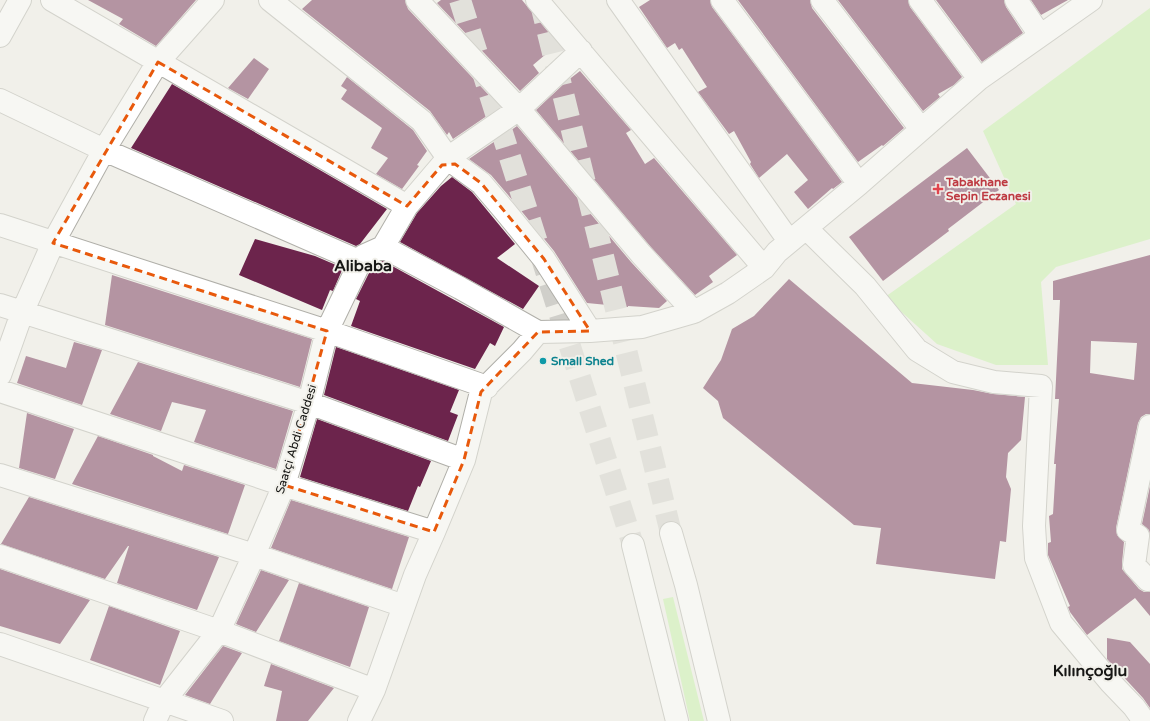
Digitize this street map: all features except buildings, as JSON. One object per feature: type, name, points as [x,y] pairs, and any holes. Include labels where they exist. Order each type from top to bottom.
[{"type":"street","points":[[0,36],[20,0]]},
{"type":"street","points":[[52,0],[407,206]]},
{"type":"street","points":[[0,375],[22,312],[53,243],[104,150],[158,62],[214,0]]},
{"type":"street","points":[[270,0],[422,121],[449,158],[482,183],[544,259],[590,331]]},
{"type":"street","points":[[417,0],[519,109],[641,254],[694,312]]},
{"type":"street","points":[[537,0],[764,268]]},
{"type":"street","points":[[722,0],[859,184]]},
{"type":"street","points":[[822,0],[921,129]]},
{"type":"street","points":[[920,0],[979,79]]},
{"type":"street","points":[[1016,0],[1040,35]]},
{"type":"street","points":[[581,51],[519,109],[449,158],[407,206],[383,247],[538,332],[590,331],[642,327],[694,312],[728,293],[764,268],[777,252],[859,184],[979,79],[1091,0]]},
{"type":"street","points":[[622,1],[798,235],[865,286],[917,350],[953,372],[994,382],[1042,386],[1034,526],[1036,558],[1062,623],[1111,683],[1134,707],[1144,721]]},
{"type":"street","points":[[0,100],[104,150],[361,262]]},
{"type":"street","points":[[0,225],[327,331],[487,386]]},
{"type":"street","name":"Saatçi Abdi Caddesi","points":[[155,721],[164,701],[219,631],[254,556],[284,485],[309,403],[327,331],[363,256],[383,247]]},
{"type":"street","points":[[0,306],[309,403],[464,460]]},
{"type":"street","points":[[359,721],[374,690],[415,575],[464,460],[481,392],[522,351],[538,332]]},
{"type":"street","points":[[0,391],[284,485],[434,532]]},
{"type":"street","points":[[1148,580],[1134,565],[1138,536],[1128,530],[1150,426]]},
{"type":"street","points":[[0,474],[404,606]]},
{"type":"street","points":[[671,533],[686,585],[719,721]]},
{"type":"street","points":[[633,545],[677,721]]},
{"type":"street","points":[[0,556],[219,631],[374,690]]},
{"type":"street","points":[[0,644],[222,721]]},
{"type":"highlighted area","points":[[158,62],[407,206],[442,165],[455,164],[481,183],[544,259],[590,331],[538,332],[481,392],[464,460],[434,532],[284,485],[327,331],[53,243]]},
{"type":"green space","points":[[1150,8],[1150,239],[1056,267],[1041,282],[1048,365],[996,365],[937,344],[885,297],[1016,204],[983,131]]},
{"type":"green space","points":[[673,597],[704,721],[690,721],[663,599]]},
{"type":"tunnel","points":[[460,0],[633,545]]},
{"type":"tunnel","points":[[540,0],[671,533]]},
{"type":"place","name":"Tabakhane Sepin Eczanesi","points":[[938,189]]},
{"type":"place","name":"Small Shed","points":[[543,361]]},
{"type":"district","name":"Alibaba","points":[[363,266]]},
{"type":"district","name":"Kılınçoğlu","points":[[1090,671]]}]
